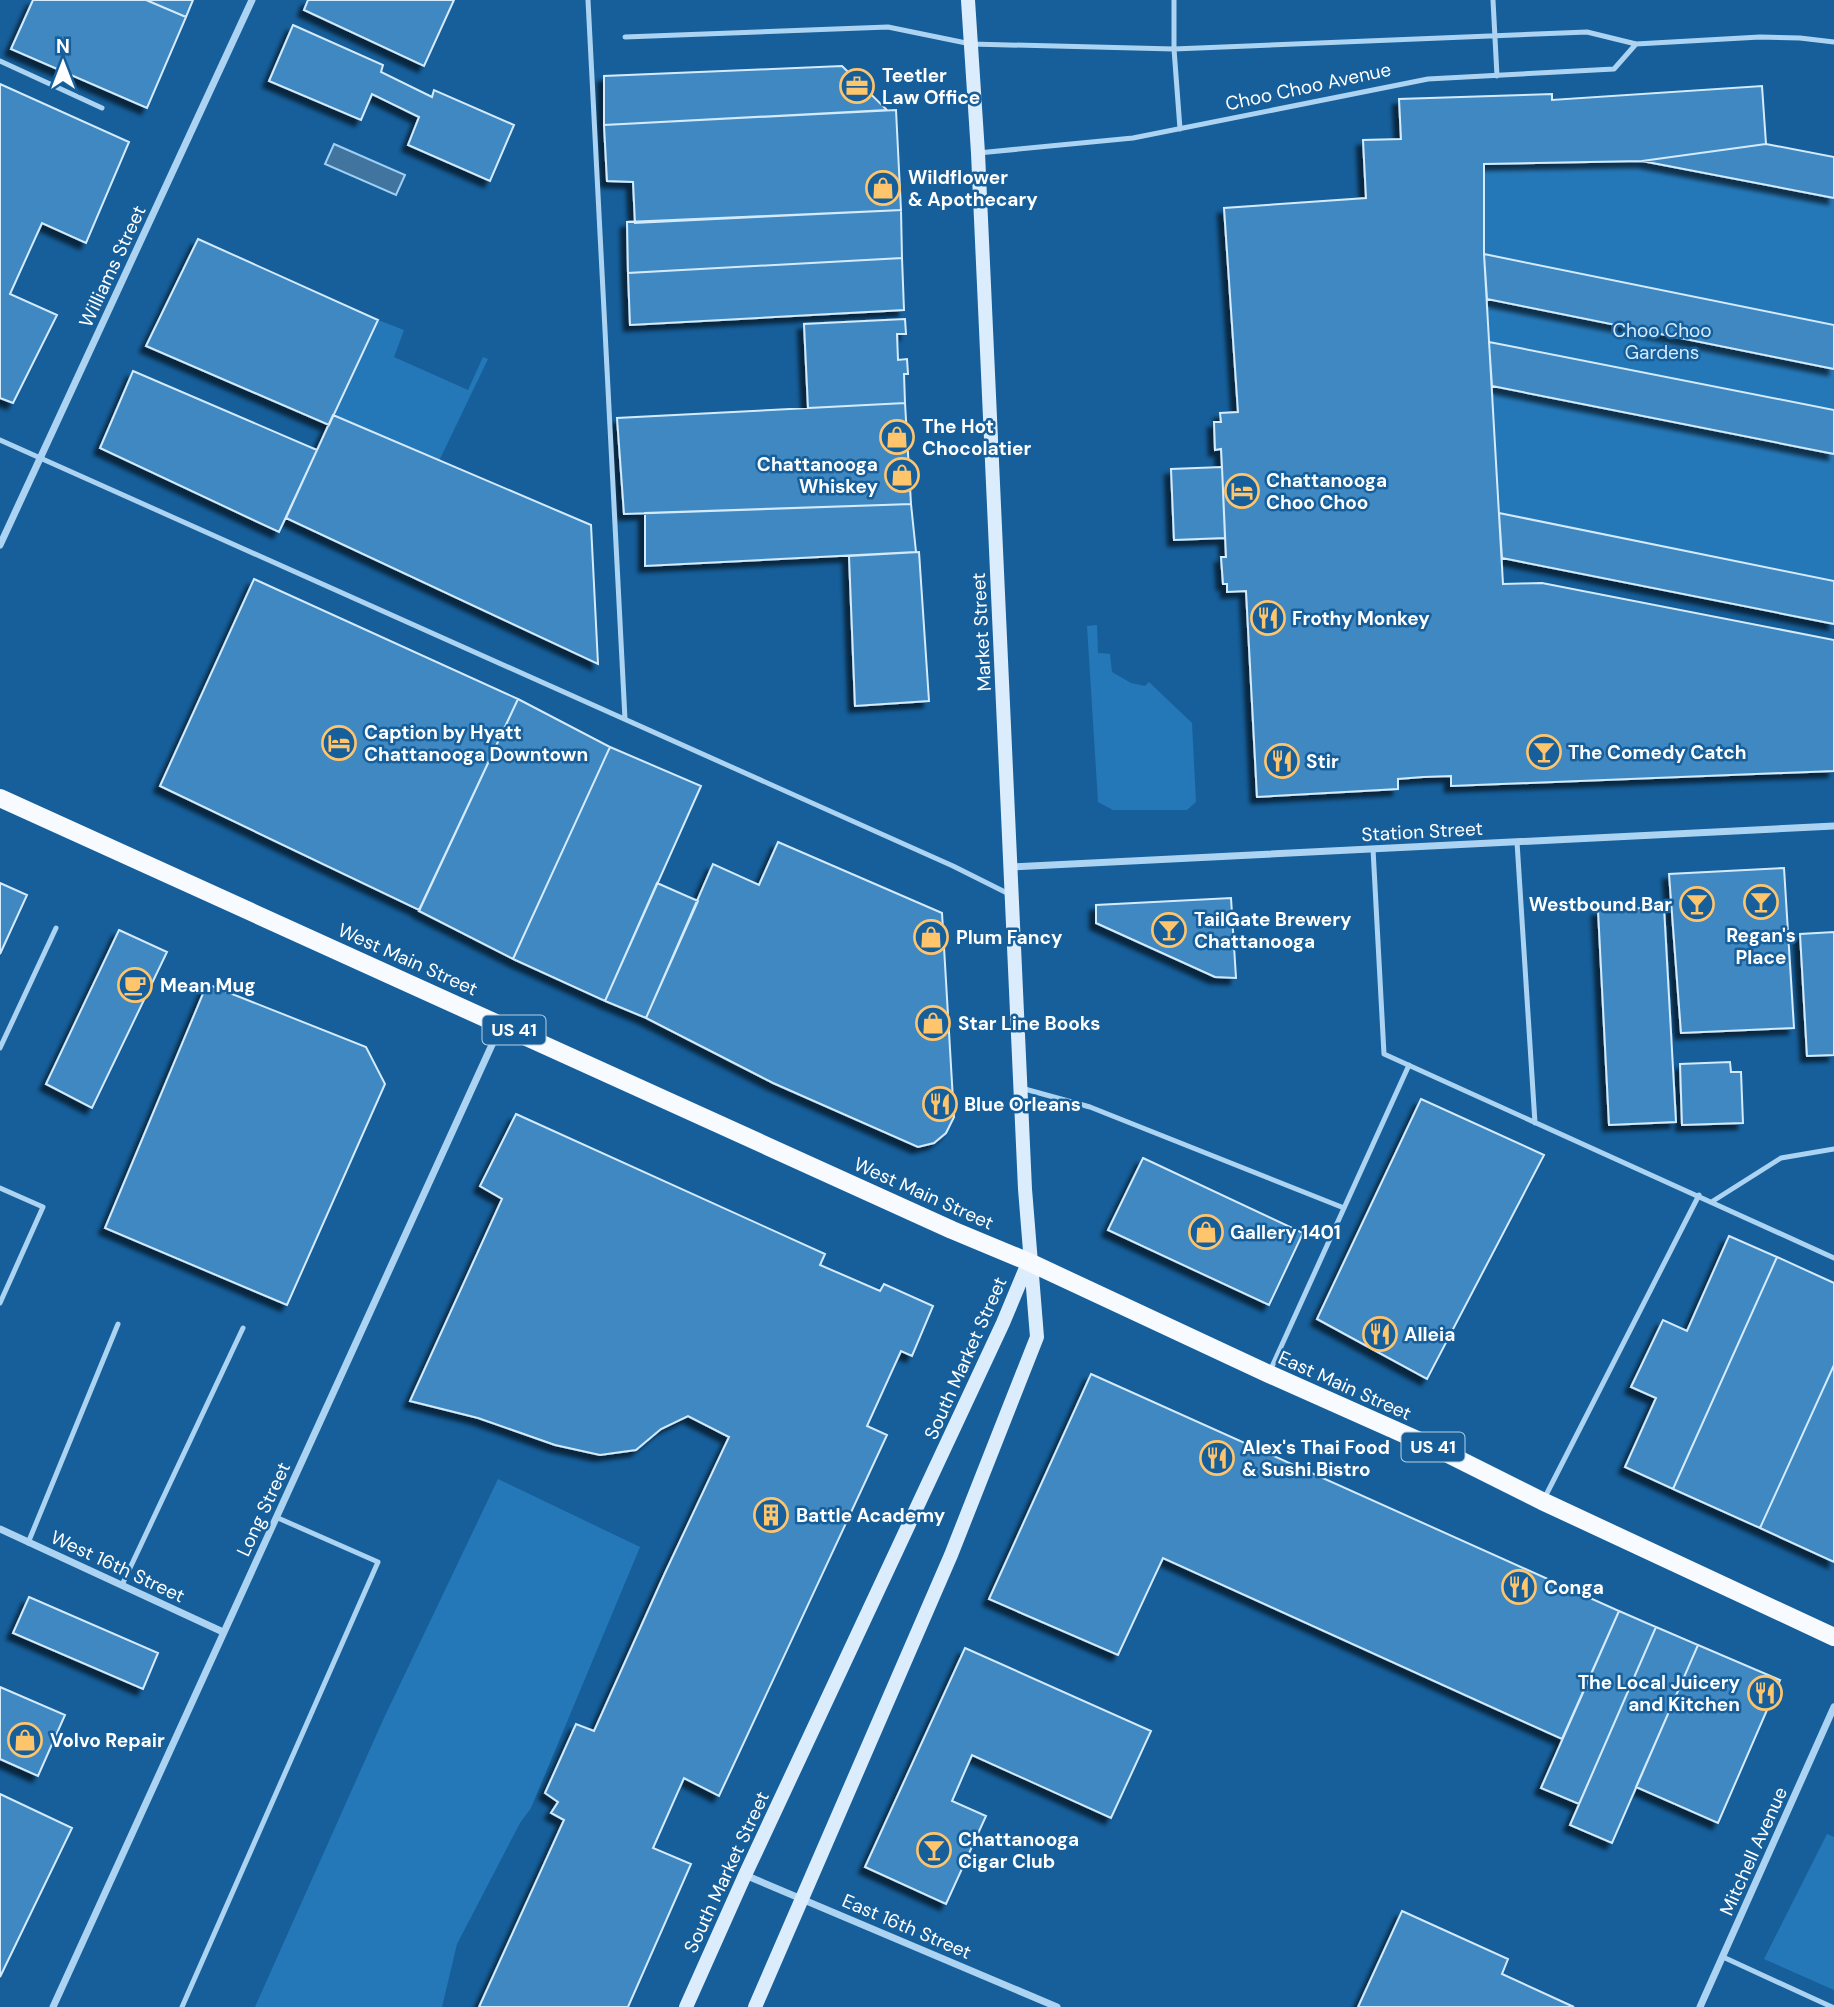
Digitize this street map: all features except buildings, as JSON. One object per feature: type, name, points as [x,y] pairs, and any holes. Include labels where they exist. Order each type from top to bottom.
[{"type":"main road","name":"Market Street","points":[[968,0],[978,153],[1029,1262]]},
{"type":"main road","name":"West Main Street","points":[[0,798],[952,1230],[1029,1262]]},
{"type":"main road","name":"East Main Street","points":[[1029,1262],[1442,1451],[1542,1502],[1834,1637]]},
{"type":"main road","name":"South Market Street","points":[[687,2007],[998,1336],[1029,1262]]},
{"type":"main road","name":"South Market Street","points":[[755,2007],[951,1555],[1037,1337],[1029,1262]]},
{"type":"street","name":"Williams Street","points":[[0,545],[252,0]]},
{"type":"street","name":"Station Street","points":[[1011,867],[1834,826]]},
{"type":"street","name":"Long Street","points":[[54,2005],[502,1024]]},
{"type":"street","name":"West 16th Street","points":[[0,1530],[223,1632]]},
{"type":"street","name":"Mitchell Avenue","points":[[1700,2007],[1834,1707]]},
{"type":"street","name":"East 16th Street","points":[[746,1875],[1057,2007]]},
{"type":"lane","points":[[588,0],[625,719]]},
{"type":"lane","points":[[1174,0],[1174,49],[1180,129]]},
{"type":"lane","points":[[1493,0],[1497,76]]},
{"type":"lane","name":"Choo Choo Avenue","points":[[625,37],[888,27],[971,44],[1174,49],[1587,32],[1636,44],[1760,37],[1800,38],[1834,43]]},
{"type":"lane","name":"Choo Choo Avenue","points":[[978,153],[1133,138],[1428,79],[1614,69],[1636,44]]},
{"type":"lane","points":[[0,61],[103,107]]},
{"type":"lane","points":[[0,440],[941,860],[1012,895]]},
{"type":"lane","points":[[1517,842],[1535,1123]]},
{"type":"lane","points":[[1373,849],[1384,1054],[1834,1258]]},
{"type":"lane","points":[[0,1048],[56,928]]},
{"type":"lane","points":[[1269,1374],[1409,1065]]},
{"type":"lane","points":[[1021,1088],[1090,1107],[1344,1208]]},
{"type":"lane","points":[[1713,1201],[1780,1158],[1834,1149]]},
{"type":"lane","points":[[0,1188],[43,1207],[0,1303]]},
{"type":"lane","points":[[1542,1502],[1699,1195]]},
{"type":"lane","points":[[28,1543],[118,1324]]},
{"type":"lane","points":[[122,1585],[243,1328]]},
{"type":"lane","points":[[182,2007],[379,1562],[278,1518]]},
{"type":"lane","points":[[1723,1957],[1832,2007]]},
{"type":"lane","points":[[54,2005],[63,2007]]},
{"type":"green space","name":"Choo Choo Gardens","points":[[1642,161],[1834,198],[1834,581],[1499,513],[1484,254],[1484,164]]},
{"type":"green space","points":[[378,320],[404,330],[394,357],[468,390],[483,357],[488,359],[439,461],[333,415]]},
{"type":"green space","points":[[1097,625],[1098,653],[1110,654],[1112,672],[1131,683],[1145,686],[1149,682],[1192,723],[1196,802],[1187,810],[1113,810],[1098,802],[1087,626]]},
{"type":"green space","points":[[498,1479],[640,1547],[531,1808],[520,1823],[457,1944],[442,2007],[255,2007],[383,1720]]},
{"type":"green space","points":[[1827,1834],[1834,1837],[1834,1990],[1764,1959]]},
{"type":"shaded area","points":[[334,144],[405,175],[396,195],[325,164]]},
{"type":"place","name":"Teetler Law Office","points":[[857,86]]},
{"type":"place","name":"Wildflower & Apothecary","points":[[883,188]]},
{"type":"place","name":"The Hot Chocolatier","points":[[897,437]]},
{"type":"place","name":"Chattanooga Whiskey","points":[[902,475]]},
{"type":"place","name":"Chattanooga Choo Choo","points":[[1242,491]]},
{"type":"place","name":"Frothy Monkey","points":[[1268,618]]},
{"type":"place","name":"Caption by Hyatt Chattanooga Downtown","points":[[339,743]]},
{"type":"place","name":"The Comedy Catch","points":[[1544,752]]},
{"type":"place","name":"Stir","points":[[1282,761]]},
{"type":"place","name":"Regan's Place","points":[[1761,902]]},
{"type":"place","name":"Westbound Bar","points":[[1697,904]]},
{"type":"place","name":"TailGate Brewery Chattanooga","points":[[1169,930]]},
{"type":"place","name":"Plum Fancy","points":[[931,937]]},
{"type":"place","name":"Mean Mug","points":[[135,985]]},
{"type":"place","name":"Star Line Books","points":[[933,1023]]},
{"type":"place","name":"Blue Orleans","points":[[940,1104]]},
{"type":"place","name":"Gallery 1401","points":[[1206,1232]]},
{"type":"place","name":"Alleia","points":[[1380,1334]]},
{"type":"place","name":"Alex's Thai Food & Sushi Bistro","points":[[1217,1458]]},
{"type":"place","name":"Battle Academy","points":[[771,1515]]},
{"type":"place","name":"Conga","points":[[1519,1587]]},
{"type":"place","name":"The Local Juicery and Kitchen","points":[[1765,1693]]},
{"type":"place","name":"Volvo Repair","points":[[25,1740]]},
{"type":"place","name":"Chattanooga Cigar Club","points":[[934,1850]]}]
